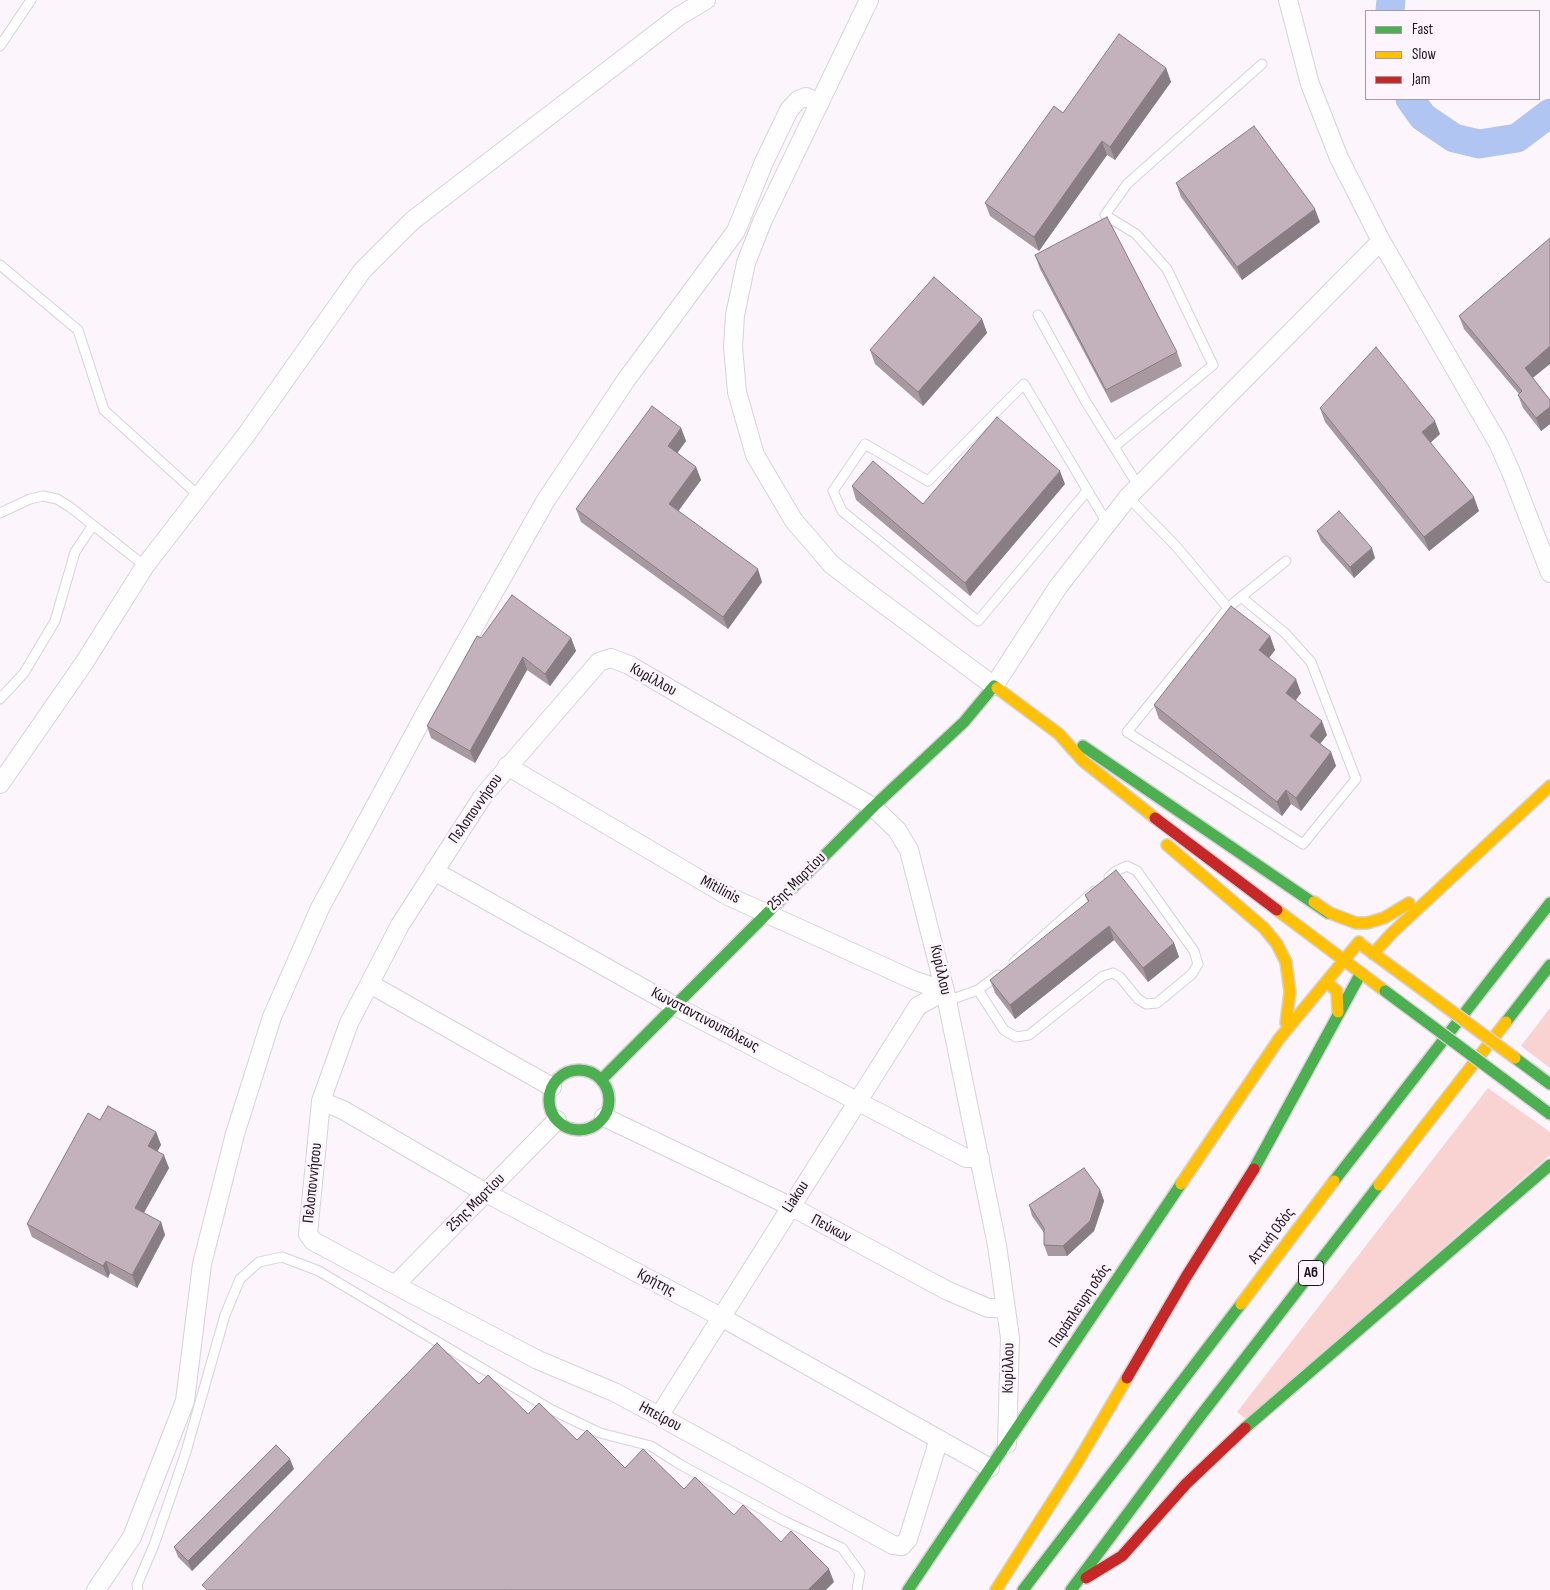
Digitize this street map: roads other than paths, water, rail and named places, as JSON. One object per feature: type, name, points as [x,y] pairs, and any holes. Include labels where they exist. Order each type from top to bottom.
[{"type":"main road","points":[[994,686],[1059,734],[1091,750],[1314,902],[1345,920],[1367,923],[1384,918],[1449,880]]},
{"type":"main road","name":"25ης Μαρτίου","points":[[602,1079],[873,807],[964,722],[994,686]]},
{"type":"main road","points":[[1059,734],[1083,761],[1113,787],[1328,956],[1343,960],[1550,1114]]},
{"type":"main road","points":[[996,1590],[1077,1463],[1174,1297],[1244,1189],[1338,1012],[1373,954],[1392,932],[1550,786]]},
{"type":"main road","points":[[1113,787],[1152,832],[1264,928],[1277,944],[1286,962],[1290,992],[1286,1023]]},
{"type":"main road","points":[[1314,902],[1349,937],[1550,1084]]},
{"type":"main road","name":"Αττική Οδός","points":[[1024,1590],[1343,1169],[1550,903]]},
{"type":"main road","points":[[1328,956],[1349,937]]},
{"type":"main road","name":"Παράπλευρη οδός","points":[[908,1590],[1279,1039],[1343,960],[1349,937]]},
{"type":"main road","name":"Α6","points":[[1073,1587],[1195,1423],[1550,965]]},
{"type":"main road","points":[[1326,982],[1338,991],[1338,1012]]},
{"type":"main road","name":"Παράπλευρη οδός","points":[[1279,1039],[1304,989]]},
{"type":"main road","points":[[575,1070],[590,1071],[602,1079],[608,1091],[609,1105],[604,1117],[594,1126],[581,1130],[568,1128],[557,1120],[550,1104],[552,1086],[562,1075],[575,1070]]},
{"type":"main road","points":[[1534,1101],[1550,1108]]},
{"type":"main road","points":[[1073,1587],[1122,1556],[1186,1484],[1227,1444],[1325,1356],[1548,1168]]},
{"type":"street","points":[[0,784],[84,663],[145,566],[246,434],[362,271],[412,221],[679,16],[706,0]]},
{"type":"street","points":[[869,0],[762,222],[746,264],[736,315],[733,347],[736,392],[755,455],[794,521],[832,564],[994,686],[1058,587],[1133,492],[1381,241]]},
{"type":"street","points":[[1288,0],[1310,84],[1340,158],[1381,241],[1498,443],[1550,573]]},
{"type":"street","points":[[96,1590],[132,1536],[185,1401],[202,1264],[235,1134],[272,1017],[320,908],[426,712],[546,500],[626,380],[736,231],[764,162],[789,110],[798,100],[806,96],[820,103]]},
{"type":"street","name":"Πελοποννήσου","points":[[313,1241],[308,1234],[321,1101],[349,1023],[400,925],[483,796],[599,662],[611,658]]},
{"type":"street","name":"Κυρίλλου","points":[[611,658],[629,665],[873,807],[897,830],[909,850],[946,996],[997,1245],[1010,1338],[1007,1444]]},
{"type":"street","name":"Mitilinis","points":[[507,766],[728,896],[946,996]]},
{"type":"street","name":"Κωνσταντινουπόλεως","points":[[434,871],[676,1006],[966,1158],[980,1158]]},
{"type":"street","points":[[370,984],[552,1086]]},
{"type":"street","name":"Liakou","points":[[659,1416],[918,1006],[946,996]]},
{"type":"street","name":"Κρήτης","points":[[321,1101],[343,1110],[486,1193],[721,1317],[990,1468]]},
{"type":"street","name":"Πεύκων","points":[[604,1117],[790,1206],[948,1291],[988,1308],[1005,1308]]},
{"type":"street","name":"25ης Μαρτίου","points":[[395,1285],[557,1120]]},
{"type":"street","name":"Ηπείρου","points":[[313,1241],[538,1360],[614,1392],[893,1544],[902,1546],[908,1540],[939,1439]]},
{"type":"lane","points":[[0,46],[31,0]]},
{"type":"lane","points":[[1114,447],[1213,365],[1167,269],[1136,234],[1105,215],[1128,184],[1262,64]]},
{"type":"lane","points":[[0,265],[78,330],[104,410],[198,495]]},
{"type":"lane","points":[[1038,315],[1114,447],[1133,492],[1228,608]]},
{"type":"lane","points":[[1088,491],[978,621],[842,511],[833,491],[865,444],[928,481],[1024,384],[1088,491],[1107,523]]},
{"type":"lane","points":[[0,513],[30,499],[43,496],[57,500],[93,525],[145,566]]},
{"type":"lane","points":[[0,699],[24,673],[55,621],[75,552],[93,525]]},
{"type":"lane","points":[[1241,597],[1285,633],[1311,662],[1356,779],[1303,844],[1127,732],[1228,608],[1241,597],[1286,561]]},
{"type":"lane","points":[[946,996],[978,990],[1116,871],[1127,866],[1137,871],[1194,951],[1198,964],[1192,974],[1157,1003],[1146,1004],[1138,999],[1120,977],[1113,973],[1103,976],[1029,1034],[1016,1037],[1004,1030],[978,990]]},
{"type":"lane","points":[[138,1590],[137,1584],[154,1545],[185,1455],[225,1315],[240,1279],[259,1262],[282,1257],[319,1271],[552,1410],[600,1433],[651,1446],[680,1465],[782,1520],[842,1548],[860,1573],[858,1590]]},
{"type":"waterway","points":[[1390,10],[1391,0]]},
{"type":"waterway","points":[[1411,100],[1423,117],[1454,138],[1479,144],[1517,138],[1550,113]]}]
